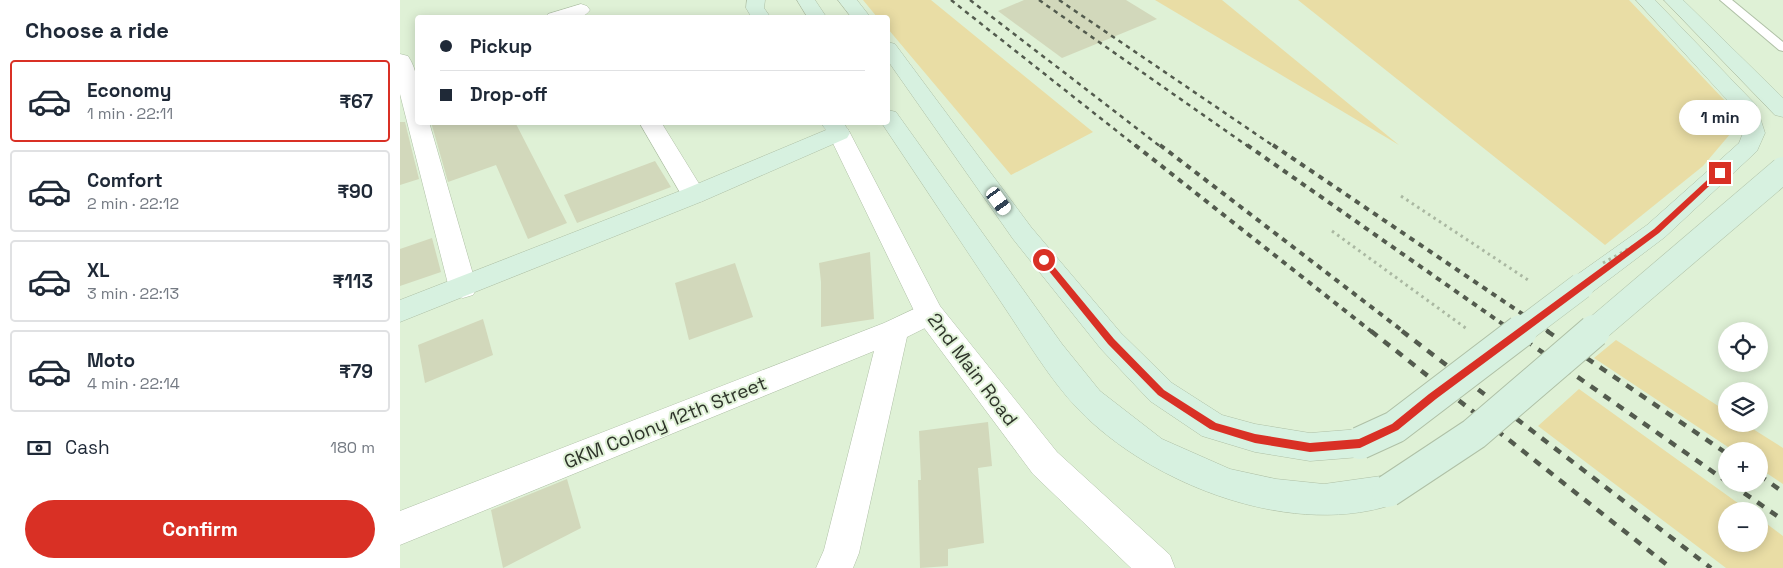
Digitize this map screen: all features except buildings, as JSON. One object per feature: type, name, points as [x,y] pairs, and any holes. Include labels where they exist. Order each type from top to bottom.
[{"type":"main road","points":[[756,0],[755,8],[760,15]]},
{"type":"main road","points":[[806,0],[816,15]]},
{"type":"main road","points":[[848,0],[860,15]]},
{"type":"main road","points":[[890,51],[1022,233],[1111,341],[1161,392],[1213,426],[1255,438],[1310,447],[1360,443],[1395,427],[1656,231],[1749,146],[1754,133],[1748,110],[1645,0]]},
{"type":"main road","points":[[1673,0],[1783,110]]},
{"type":"main road","points":[[890,120],[1056,358],[1089,400],[1150,449],[1226,484],[1276,495],[1324,500],[1388,491],[1474,434],[1783,170]]},
{"type":"main road","points":[[400,312],[694,196],[835,128]]},
{"type":"street","points":[[564,15],[581,9]]},
{"type":"street","points":[[406,59],[415,106]]},
{"type":"street","points":[[419,125],[463,288]]},
{"type":"street","points":[[652,125],[694,196]]},
{"type":"street","name":"2nd Main Road","points":[[835,128],[929,314],[1045,464],[1157,568]]},
{"type":"street","name":"GKM Colony 12th Street","points":[[400,528],[894,331],[929,314]]},
{"type":"street","points":[[834,568],[841,553],[894,331]]},
{"type":"lane","points":[[1725,0],[1783,48]]},
{"type":"path","points":[[1400,196],[1532,283]]},
{"type":"path","points":[[1332,231],[1468,330]]},
{"type":"shaded area","points":[[863,0],[931,0],[1093,132],[1011,175],[890,31],[890,15],[875,15]]},
{"type":"shaded area","points":[[1155,0],[1222,0],[1399,145]]},
{"type":"shaded area","points":[[1298,0],[1629,0],[1730,106],[1731,133],[1703,166],[1605,245]]},
{"type":"shaded area","points":[[1616,340],[1718,406],[1718,432],[1758,432],[1783,448],[1783,484],[1768,474],[1768,442],[1720,442],[1594,358]]},
{"type":"shaded area","points":[[1579,389],[1718,489],[1718,492],[1723,492],[1736,502],[1718,502],[1718,552],[1768,552],[1768,525],[1783,536],[1783,568],[1726,568],[1538,426]]},
{"type":"railway","points":[[951,0],[1137,147]]},
{"type":"railway","points":[[970,0],[1161,147]]},
{"type":"railway","points":[[1039,0],[1249,147]]},
{"type":"railway","points":[[1059,0],[1275,147]]},
{"type":"railway","points":[[1135,145],[1372,332]]},
{"type":"railway","points":[[1160,145],[1404,332]]},
{"type":"railway","points":[[1247,145],[1514,332]]},
{"type":"railway","points":[[1273,145],[1549,332]]},
{"type":"railway","points":[[1371,331],[1671,568]]},
{"type":"railway","points":[[1402,331],[1711,568]]},
{"type":"railway","points":[[1512,331],[1718,475]]},
{"type":"railway","points":[[1547,331],[1718,448]]},
{"type":"railway","points":[[1768,481],[1783,492]]},
{"type":"railway","points":[[1743,492],[1783,520]]},
{"type":"route","points":[[1044,260],[1111,341],[1161,392],[1213,426],[1255,438],[1310,447],[1360,443],[1395,427],[1433,396],[1656,231],[1720,173]]}]
